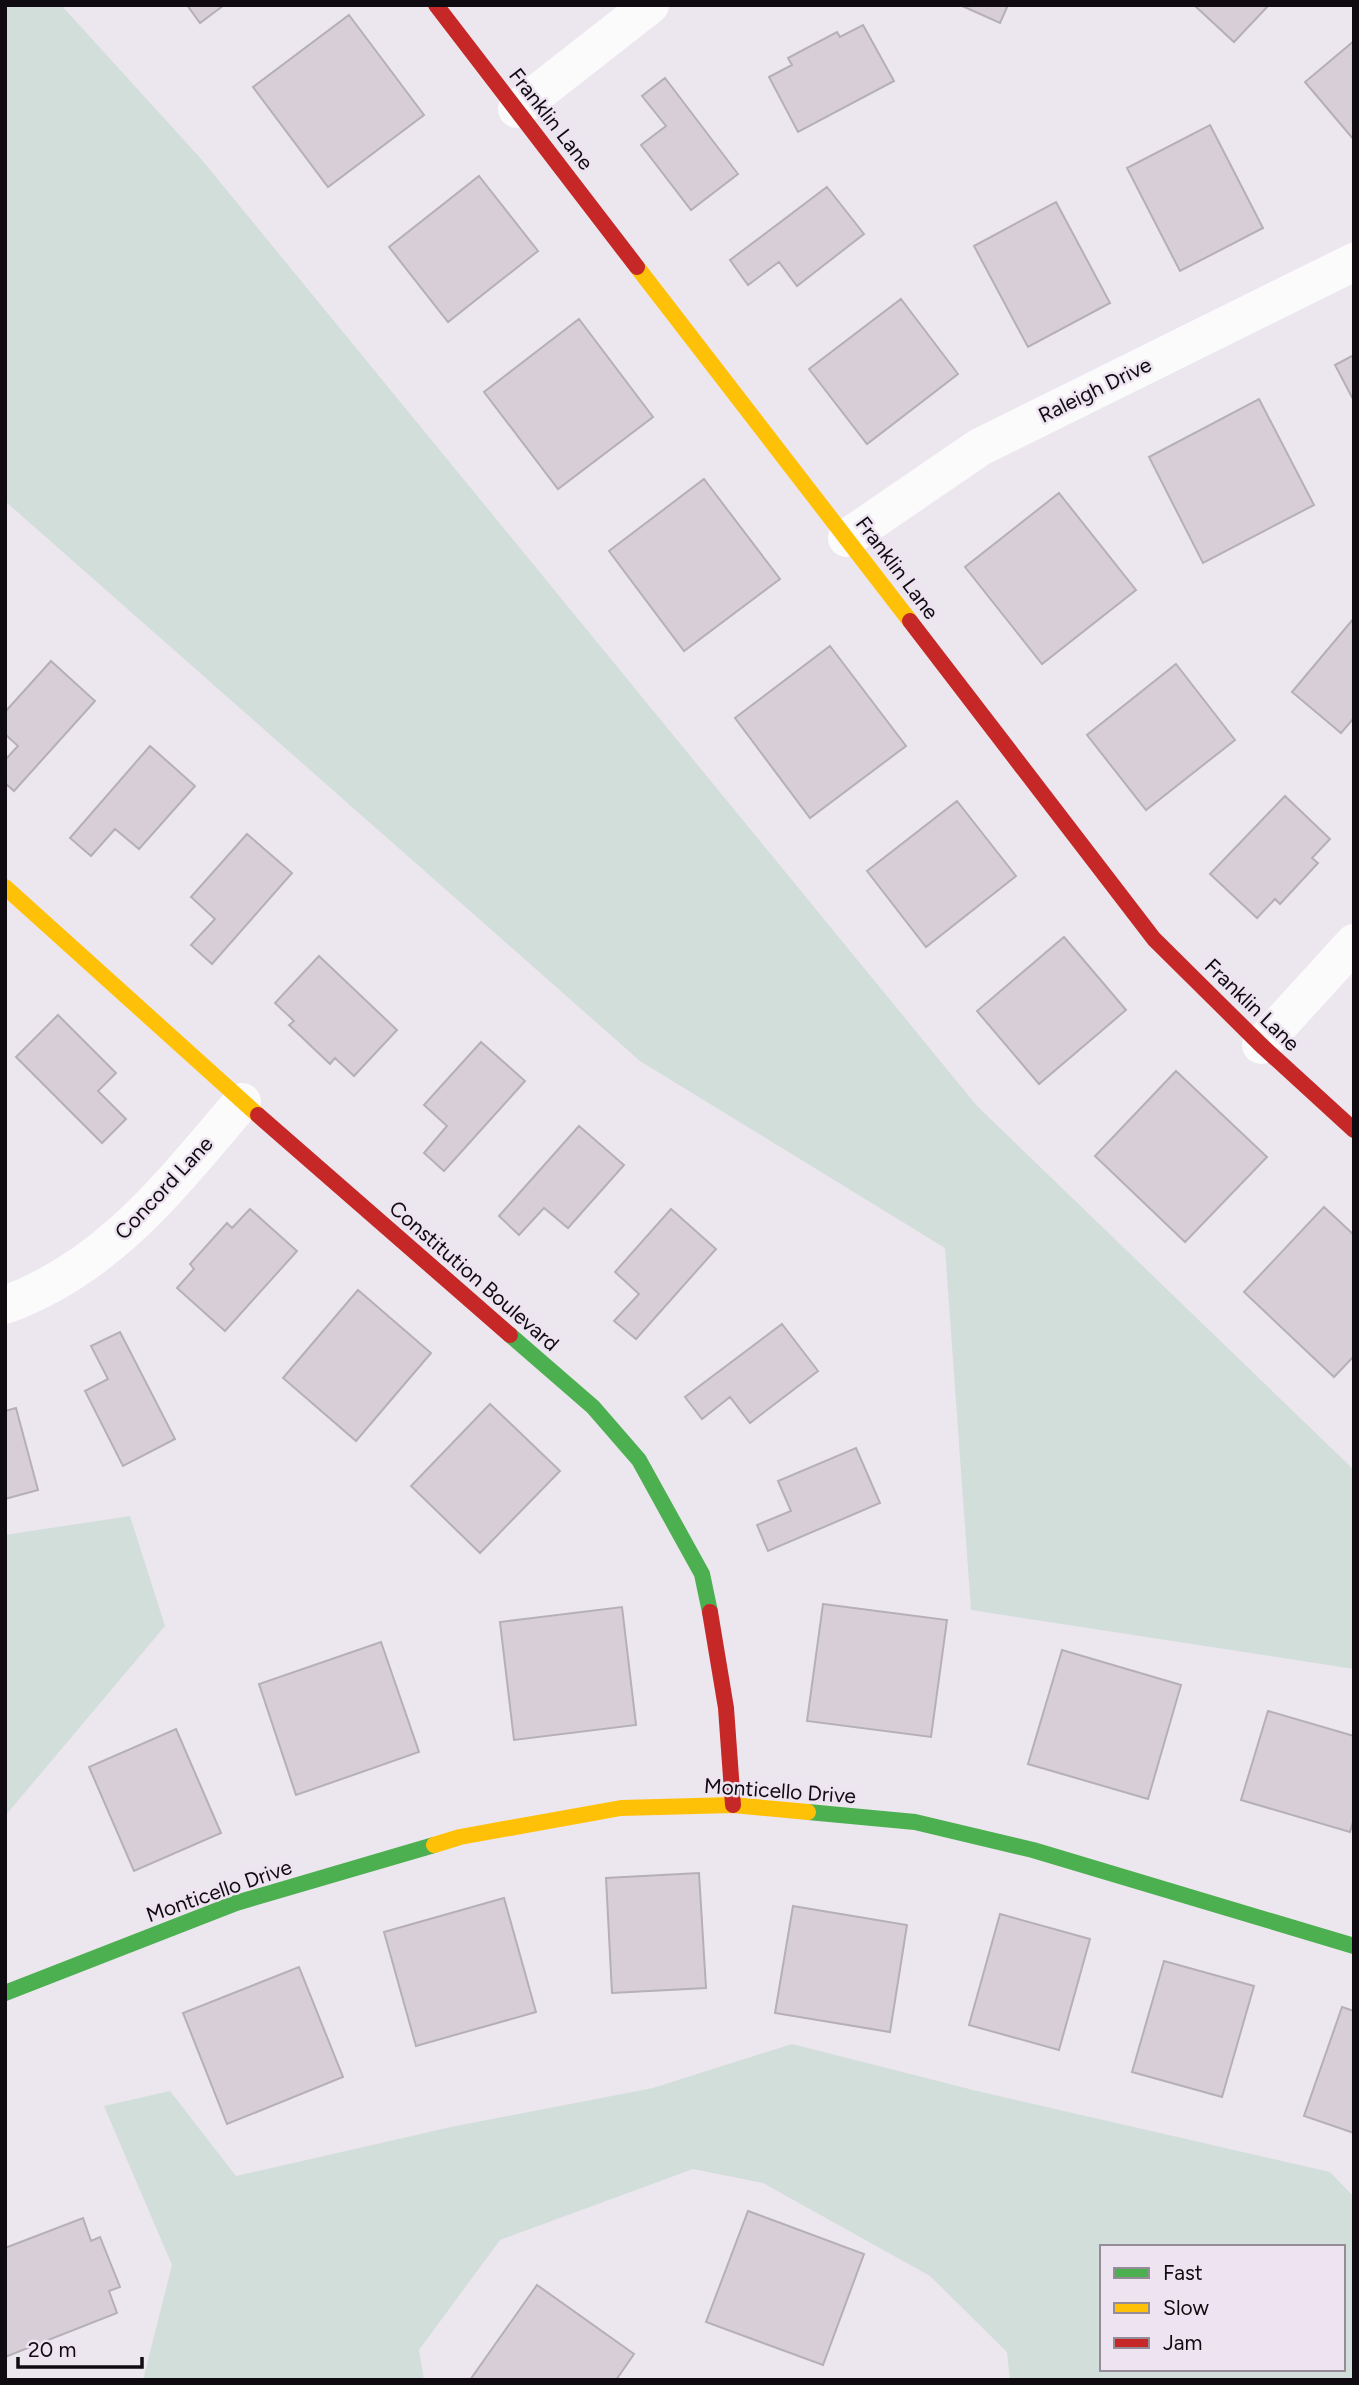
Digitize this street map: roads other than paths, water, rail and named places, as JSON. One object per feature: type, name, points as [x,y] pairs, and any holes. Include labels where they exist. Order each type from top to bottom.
[{"type":"street","name":"Franklin Lane","points":[[436,5],[1154,939],[1261,1045],[1354,1130]]},
{"type":"street","points":[[517,109],[650,5]]},
{"type":"street","name":"Raleigh Drive","points":[[847,538],[980,447],[1354,262]]},
{"type":"street","name":"Constitution Boulevard","points":[[5,887],[243,1102],[593,1407],[639,1460],[702,1574],[726,1708],[733,1805]]},
{"type":"street","points":[[1261,1045],[1354,943]]},
{"type":"street","name":"Concord Lane","points":[[5,1305],[37,1293],[109,1247],[156,1201],[243,1102]]},
{"type":"street","name":"Monticello Drive","points":[[5,1993],[236,1903],[460,1837],[621,1808],[733,1805],[915,1822],[1033,1850],[1354,1946]]}]
